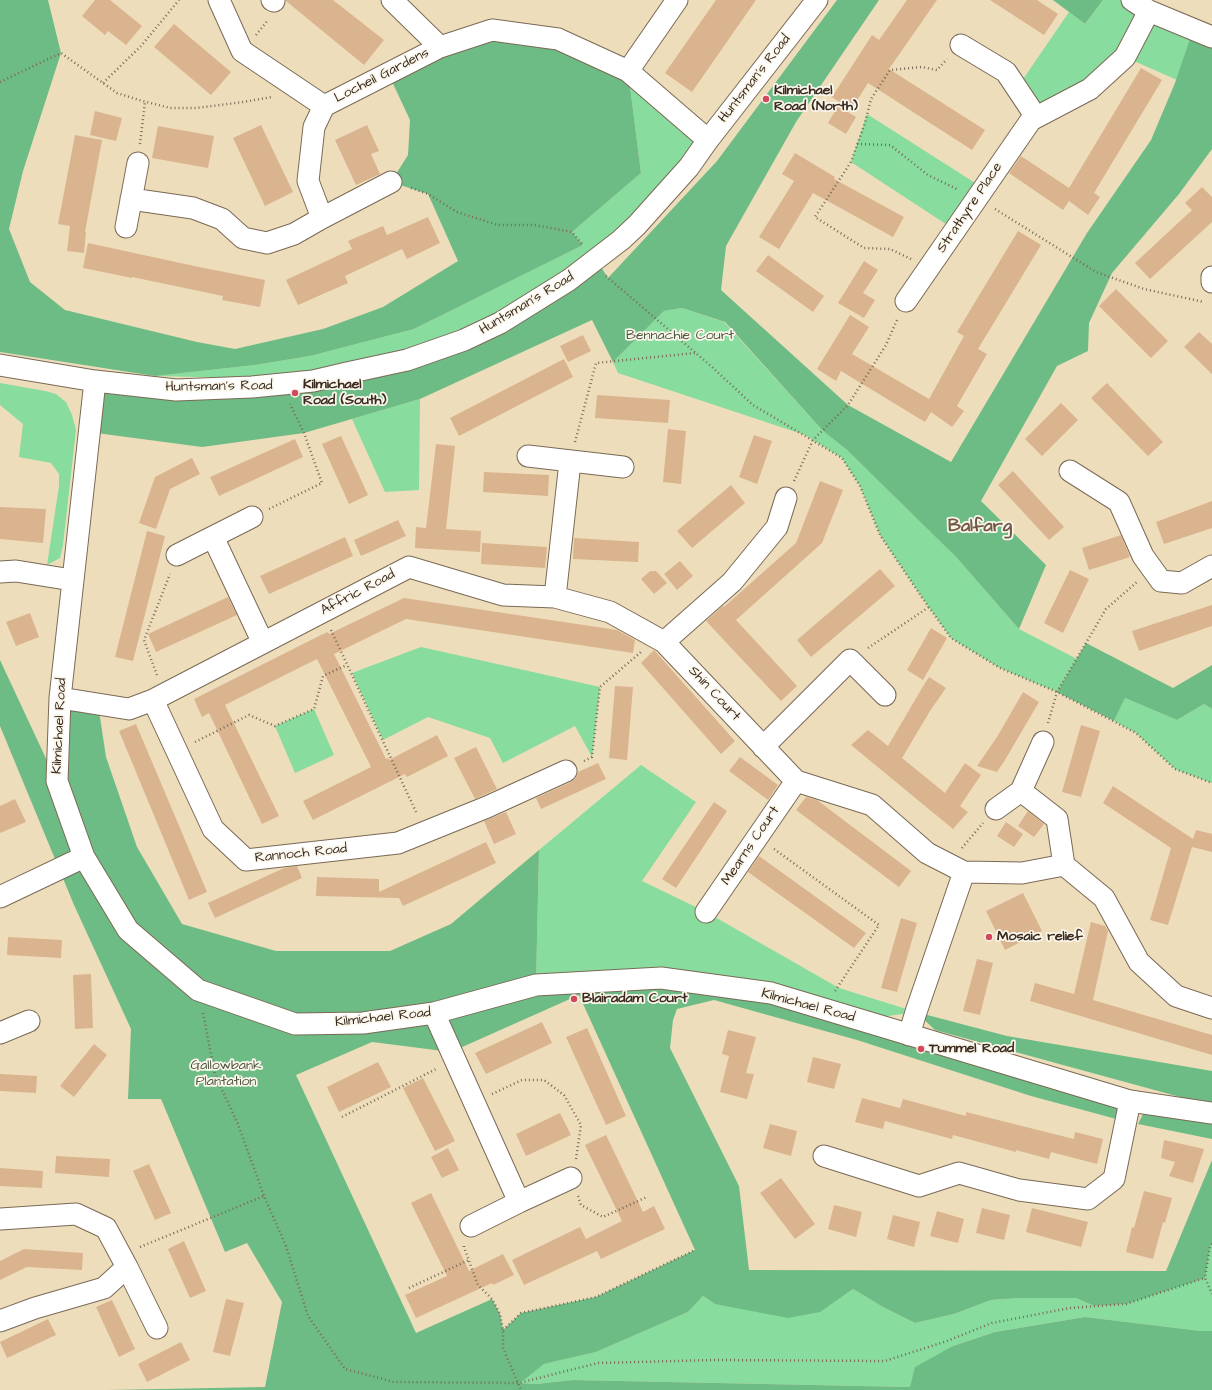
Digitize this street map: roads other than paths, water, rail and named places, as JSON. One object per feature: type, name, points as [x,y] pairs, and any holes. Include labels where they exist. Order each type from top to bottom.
[{"type":"street","name":"Locheil Gardens","points":[[221,0],[244,52],[324,106]]},
{"type":"street","name":"Locheil Gardens","points":[[392,0],[440,47]]},
{"type":"street","points":[[628,72],[677,0]]},
{"type":"street","name":"Huntsman's Road","points":[[0,365],[95,381],[176,390],[252,388],[313,381],[407,360],[464,340],[500,323],[569,280],[621,240],[647,214],[689,167],[708,140],[817,0]]},
{"type":"street","points":[[1141,6],[1212,37]]},
{"type":"street","name":"Strathyre Place","points":[[906,301],[1030,120],[1090,89],[1125,57],[1141,6]]},
{"type":"street","name":"Locheil Gardens","points":[[322,218],[308,181],[314,127],[324,106],[440,47],[492,30],[558,39],[628,72],[708,140]]},
{"type":"street","points":[[961,45],[1006,72],[1036,117]]},
{"type":"street","points":[[126,227],[138,162]]},
{"type":"street","points":[[131,199],[193,208],[222,219],[244,238],[266,243],[294,234],[391,182]]},
{"type":"street","points":[[1212,277],[1212,282]]},
{"type":"street","name":"Kilmichael Road","points":[[95,381],[60,698],[57,781],[84,857],[128,930],[198,990],[295,1024],[363,1022],[434,1013],[536,985],[661,978],[771,993],[1130,1101],[1212,1113]]},
{"type":"street","points":[[528,456],[623,467]]},
{"type":"street","points":[[555,597],[570,462]]},
{"type":"street","points":[[1070,471],[1119,502],[1143,556],[1161,581],[1182,583],[1212,566]]},
{"type":"street","points":[[660,640],[732,582],[777,526],[786,498]]},
{"type":"street","points":[[177,555],[252,517]]},
{"type":"street","points":[[213,537],[263,643]]},
{"type":"street","name":"Affric Road","points":[[60,698],[129,709],[159,697],[409,567],[503,595],[555,597],[610,612],[660,640]]},
{"type":"street","points":[[0,572],[16,571],[72,580]]},
{"type":"street","name":"Shin Court","points":[[660,640],[763,747]]},
{"type":"street","points":[[885,695],[850,660],[763,747],[796,781],[872,805],[927,853],[956,868],[1022,873],[1064,865]]},
{"type":"street","name":"Rannoch Road","points":[[159,697],[177,750],[213,829],[246,860],[398,844],[487,807],[566,771]]},
{"type":"street","points":[[996,809],[1021,791],[1042,744]]},
{"type":"street","name":"Mearns Court","points":[[706,912],[796,781]]},
{"type":"street","points":[[1021,791],[1057,819],[1064,865],[1104,898],[1139,962],[1176,996],[1212,1008]]},
{"type":"street","points":[[0,897],[84,857]]},
{"type":"street","points":[[909,1035],[956,868]]},
{"type":"street","points":[[434,1013],[519,1202]]},
{"type":"street","points":[[0,1033],[29,1021]]},
{"type":"street","points":[[824,1156],[919,1186],[959,1173],[1019,1190],[1088,1199],[1114,1179],[1130,1101]]},
{"type":"street","points":[[471,1226],[571,1178]]},
{"type":"street","points":[[0,1219],[76,1214],[106,1228],[157,1328]]},
{"type":"street","points":[[0,1321],[35,1308],[104,1288],[124,1261]]},
{"type":"place","name":"Kilmichael Road (North)","points":[[766,99]]},
{"type":"place","name":"Kilmichael Road (South)","points":[[295,393]]},
{"type":"place","name":"Mosaic relief","points":[[989,937]]},
{"type":"place","name":"Blairadam Court","points":[[574,999]]},
{"type":"place","name":"Tummel Road","points":[[921,1049]]},
{"type":"district","name":"Balfarg","points":[[980,527]]},
{"type":"park label","name":"Bennachie Court","points":[[680,336]]},
{"type":"park label","name":"Gallowbank Plantation","points":[[226,1074]]}]
